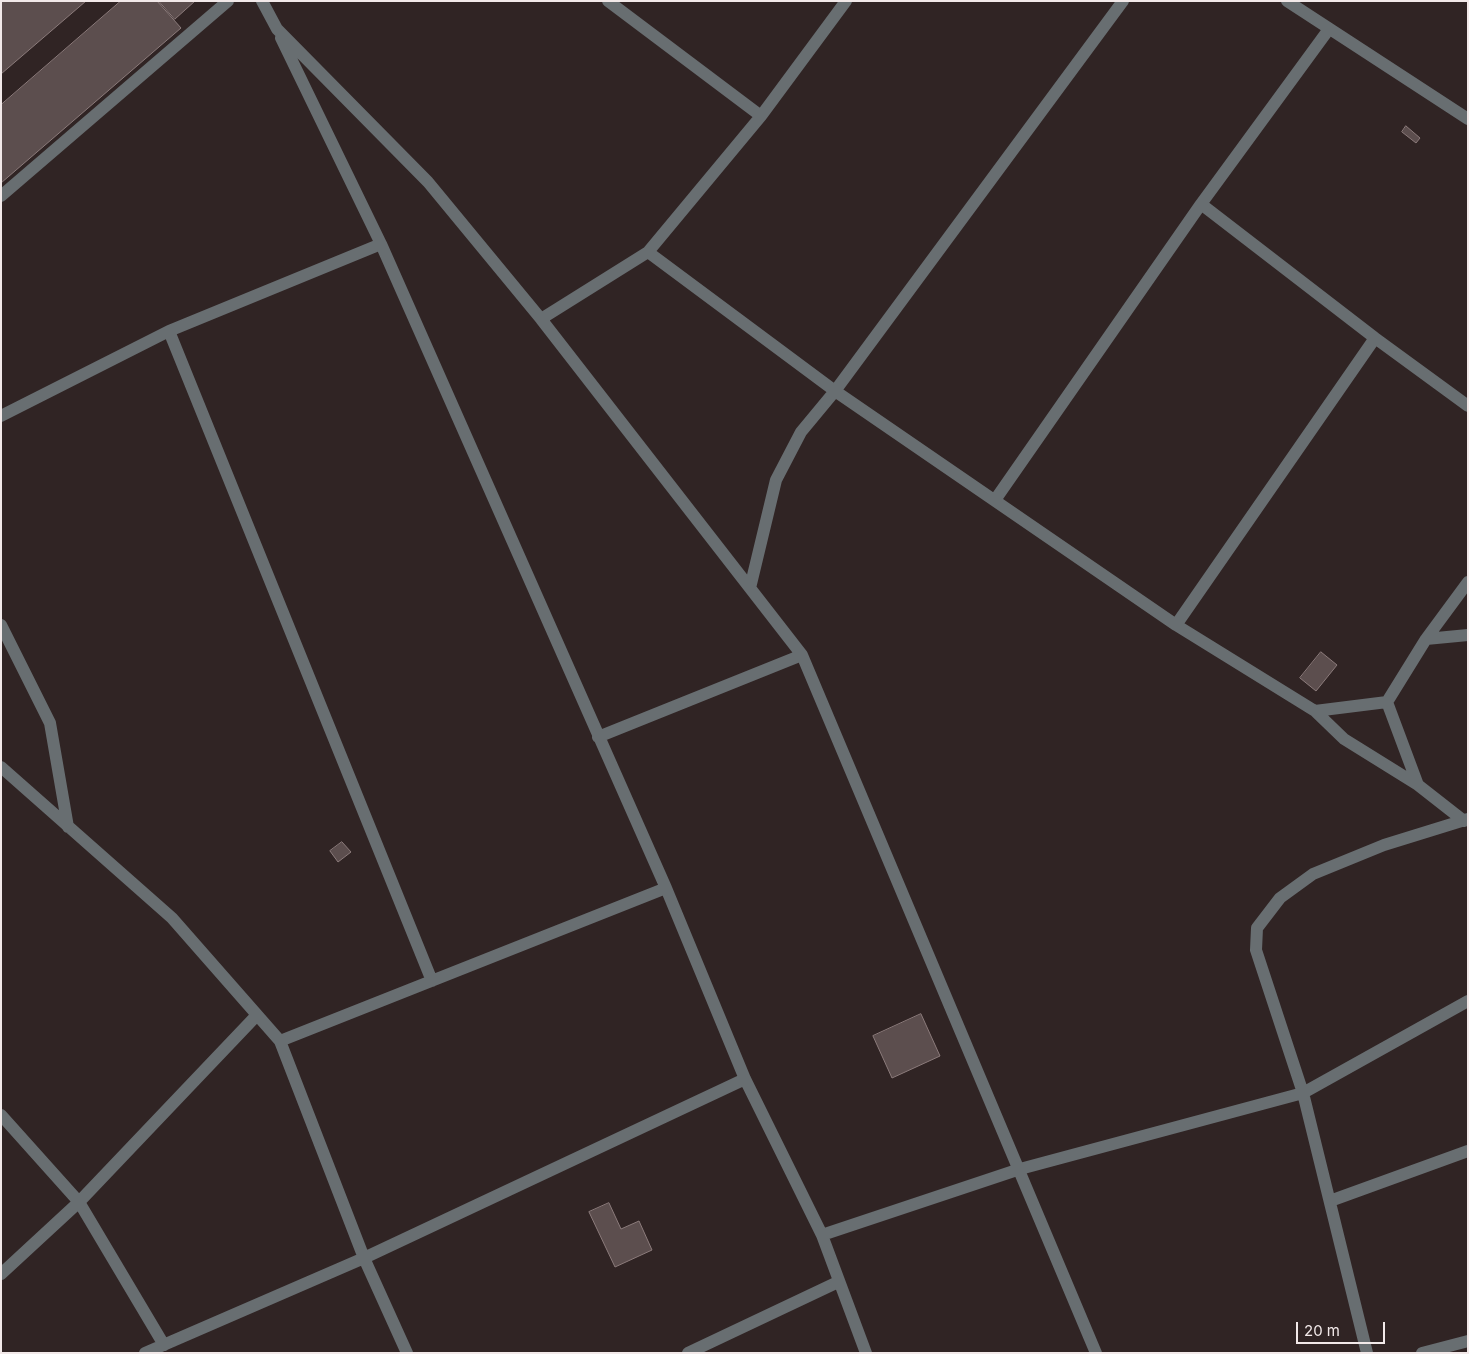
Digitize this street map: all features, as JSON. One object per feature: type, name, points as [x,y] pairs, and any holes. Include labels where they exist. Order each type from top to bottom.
[{"type":"street","points":[[1,196],[228,1]]},
{"type":"street","points":[[262,1],[381,244],[666,888],[745,1079],[822,1235],[866,1353]]},
{"type":"street","points":[[608,1],[762,116]]},
{"type":"street","points":[[541,319],[648,252],[762,116],[846,1]]},
{"type":"street","points":[[750,588],[776,480],[801,432],[835,391],[1123,1]]},
{"type":"street","points":[[1287,1],[1468,119]]},
{"type":"street","points":[[995,500],[1201,204],[1329,29]]},
{"type":"street","points":[[277,30],[428,182],[541,319],[802,654],[1020,1168],[1096,1353]]},
{"type":"street","points":[[1201,204],[1375,338],[1468,406]]},
{"type":"street","points":[[1,416],[168,331],[381,244]]},
{"type":"street","points":[[648,252],[835,391],[1176,625],[1315,711],[1344,739],[1418,785],[1466,820]]},
{"type":"street","points":[[168,331],[432,980]]},
{"type":"street","points":[[1176,625],[1375,338]]},
{"type":"street","points":[[1387,702],[1426,639],[1468,582]]},
{"type":"street","points":[[1,625],[50,723],[68,828]]},
{"type":"street","points":[[1426,639],[1468,635]]},
{"type":"street","points":[[598,737],[802,654]]},
{"type":"street","points":[[1315,711],[1387,702]]},
{"type":"street","points":[[1387,702],[1418,785]]},
{"type":"street","points":[[1,767],[172,918],[280,1041],[364,1258],[407,1353]]},
{"type":"street","points":[[1367,1353],[1303,1094],[1256,950],[1257,928],[1280,898],[1313,874],[1384,845],[1466,820]]},
{"type":"street","points":[[280,1041],[666,888]]},
{"type":"street","points":[[822,1235],[1020,1168],[1303,1094],[1468,1001]]},
{"type":"street","points":[[1,1274],[79,1202],[257,1015]]},
{"type":"street","points":[[145,1353],[364,1258],[745,1079]]},
{"type":"street","points":[[1,1115],[79,1202],[164,1345]]},
{"type":"street","points":[[1330,1201],[1468,1151]]},
{"type":"street","points":[[688,1353],[838,1282]]},
{"type":"street","points":[[1422,1353],[1468,1341]]},
{"type":"building","points":[[1,1],[86,1],[1,74]]},
{"type":"building","points":[[121,1],[157,1],[181,28],[1,183],[1,105]]},
{"type":"building","points":[[159,1],[195,1],[175,19]]},
{"type":"building","points":[[1406,126],[1420,138],[1416,143],[1402,132]]},
{"type":"building","points":[[1321,652],[1337,665],[1316,691],[1300,678]]},
{"type":"building","points":[[342,842],[351,852],[338,862],[330,851]]},
{"type":"building","points":[[921,1014],[940,1056],[892,1078],[873,1036]]},
{"type":"building","points":[[609,1203],[621,1229],[639,1221],[652,1250],[615,1267],[589,1212]]}]
